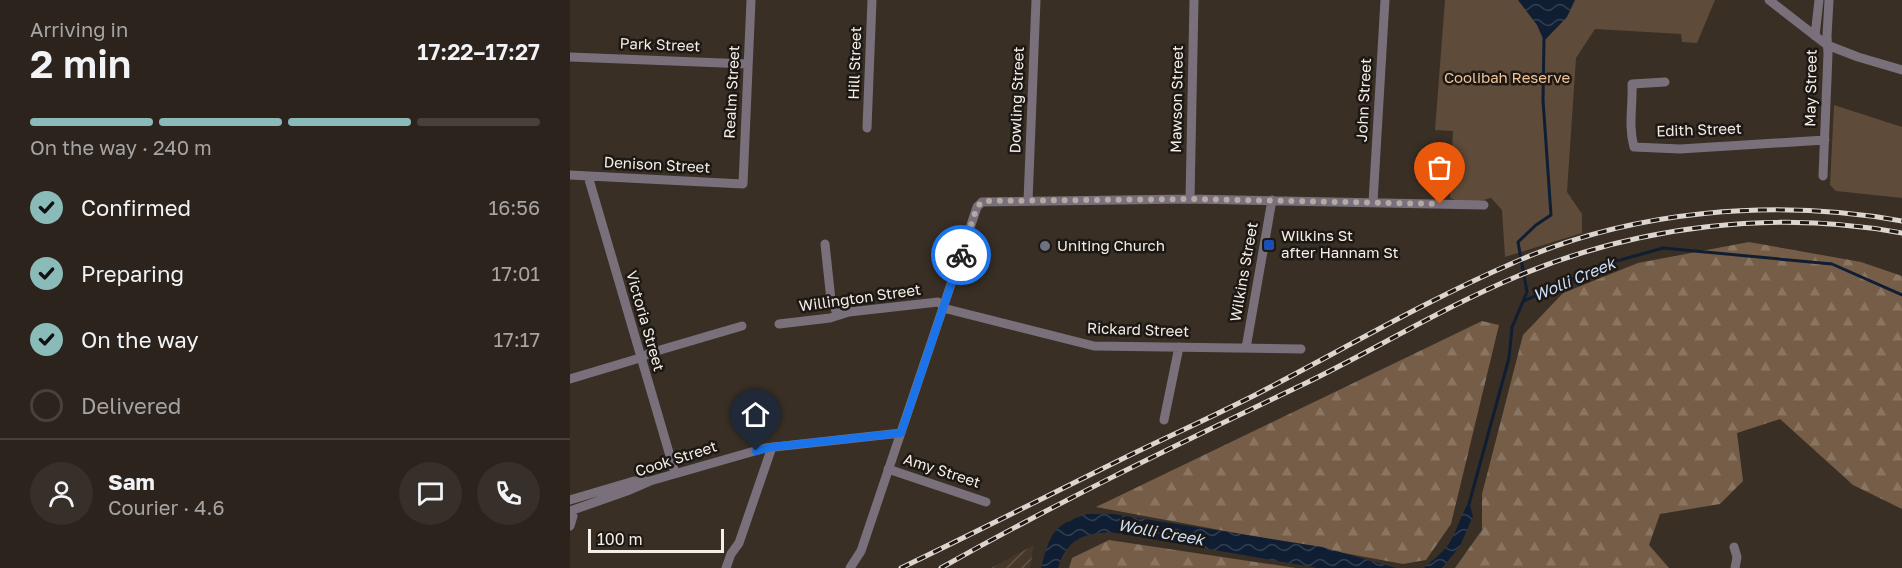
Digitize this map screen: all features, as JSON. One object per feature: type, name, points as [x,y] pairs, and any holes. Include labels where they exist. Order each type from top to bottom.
[{"type":"street","name":"Realm Street","points":[[743,184],[751,0]]},
{"type":"street","name":"Hill Street","points":[[867,128],[872,0]]},
{"type":"street","name":"Dowling Street","points":[[1028,201],[1036,0]]},
{"type":"street","name":"Mawson Street","points":[[1190,199],[1194,0]]},
{"type":"street","name":"John Street","points":[[1373,202],[1385,0]]},
{"type":"street","points":[[1769,0],[1827,45],[1902,70]]},
{"type":"street","name":"May Street","points":[[1815,36],[1819,0]]},
{"type":"street","name":"May Street","points":[[1823,176],[1829,0]]},
{"type":"street","name":"Park Street","points":[[570,57],[748,64]]},
{"type":"street","name":"Edith Street","points":[[1665,82],[1632,84],[1633,105],[1629,131],[1634,147],[1680,149],[1825,140]]},
{"type":"street","name":"Denison Street","points":[[570,175],[743,184]]},
{"type":"street","name":"Victoria Street","points":[[588,176],[675,473]]},
{"type":"street","points":[[852,566],[861,551],[979,204],[987,201],[1190,199],[1484,205]]},
{"type":"street","name":"Wilkins Street","points":[[1246,348],[1272,200]]},
{"type":"street","points":[[825,244],[831,300],[838,315]]},
{"type":"street","name":"Willington Street","points":[[779,324],[830,318],[849,312],[938,303],[944,306]]},
{"type":"street","name":"Rickard Street","points":[[944,306],[1094,346],[1301,350]]},
{"type":"street","points":[[570,379],[742,326]]},
{"type":"street","points":[[1164,420],[1179,347]]},
{"type":"street","name":"Cook Street","points":[[571,511],[675,473],[772,447],[901,433]]},
{"type":"street","points":[[726,568],[731,554],[739,543],[772,447]]},
{"type":"street","name":"Amy Street","points":[[888,469],[986,502]]},
{"type":"street","points":[[570,500],[634,481],[650,481]]},
{"type":"street","points":[[570,526],[573,516],[571,511]]},
{"type":"street","points":[[1734,548],[1737,557],[1735,568]]},
{"type":"shaded area","points":[[1034,545],[1030,568],[991,568]]},
{"type":"green space","name":"Coolibah Reserve","points":[[1445,0],[1715,0],[1697,43],[1682,42],[1681,34],[1595,29],[1576,58],[1567,192],[1582,214],[1582,233],[1505,257],[1502,210],[1491,198],[1470,202],[1450,198],[1453,131],[1435,130]]},
{"type":"green space","points":[[1834,105],[1902,127],[1902,198],[1836,191],[1830,185]]},
{"type":"green space","points":[[1749,242],[1861,262],[1902,276],[1902,509],[1853,485],[1780,419],[1737,433],[1743,481],[1720,504],[1660,514],[1649,545],[1669,568],[1455,568],[1482,530],[1482,494],[1523,335],[1563,293],[1638,263]]},
{"type":"green space","points":[[1482,321],[1499,325],[1451,524],[1426,560],[1403,564],[1096,507]]},
{"type":"green space","points":[[1109,540],[1296,568],[1069,568],[1072,558]]},
{"type":"water","points":[[1518,0],[1575,0],[1567,17],[1544,41],[1537,25]]},
{"type":"water","points":[[1469,502],[1473,516],[1460,546],[1442,568],[1424,568],[1448,545]]},
{"type":"water","points":[[1087,514],[1113,514],[1322,547],[1396,568],[1318,568],[1110,532],[1091,534],[1077,540],[1066,550],[1058,568],[1041,568],[1047,546],[1054,532],[1075,518]]},
{"type":"waterway","points":[[1469,504],[1509,358],[1512,327],[1527,292],[1518,242],[1551,215],[1543,100],[1544,38]]},
{"type":"waterway","name":"Wolli Creek","points":[[1524,301],[1606,264],[1663,248],[1832,264],[1902,295]]},
{"type":"railway","points":[[901,568],[1240,403],[1448,293],[1559,245],[1655,220],[1754,210],[1804,210],[1902,221]]},
{"type":"railway","points":[[941,568],[1075,496],[1331,371],[1463,301],[1563,259],[1658,234],[1756,223],[1854,226],[1902,233]]},
{"type":"way so far","points":[[961,255],[977,207],[987,201],[1190,199],[1440,204]]},
{"type":"place","name":"Wilkins St after Hannam St","points":[[1269,245]]},
{"type":"place","name":"Uniting Church","points":[[1045,246]]},
{"type":"route","points":[[756,451],[772,447],[901,433],[961,255]]}]
